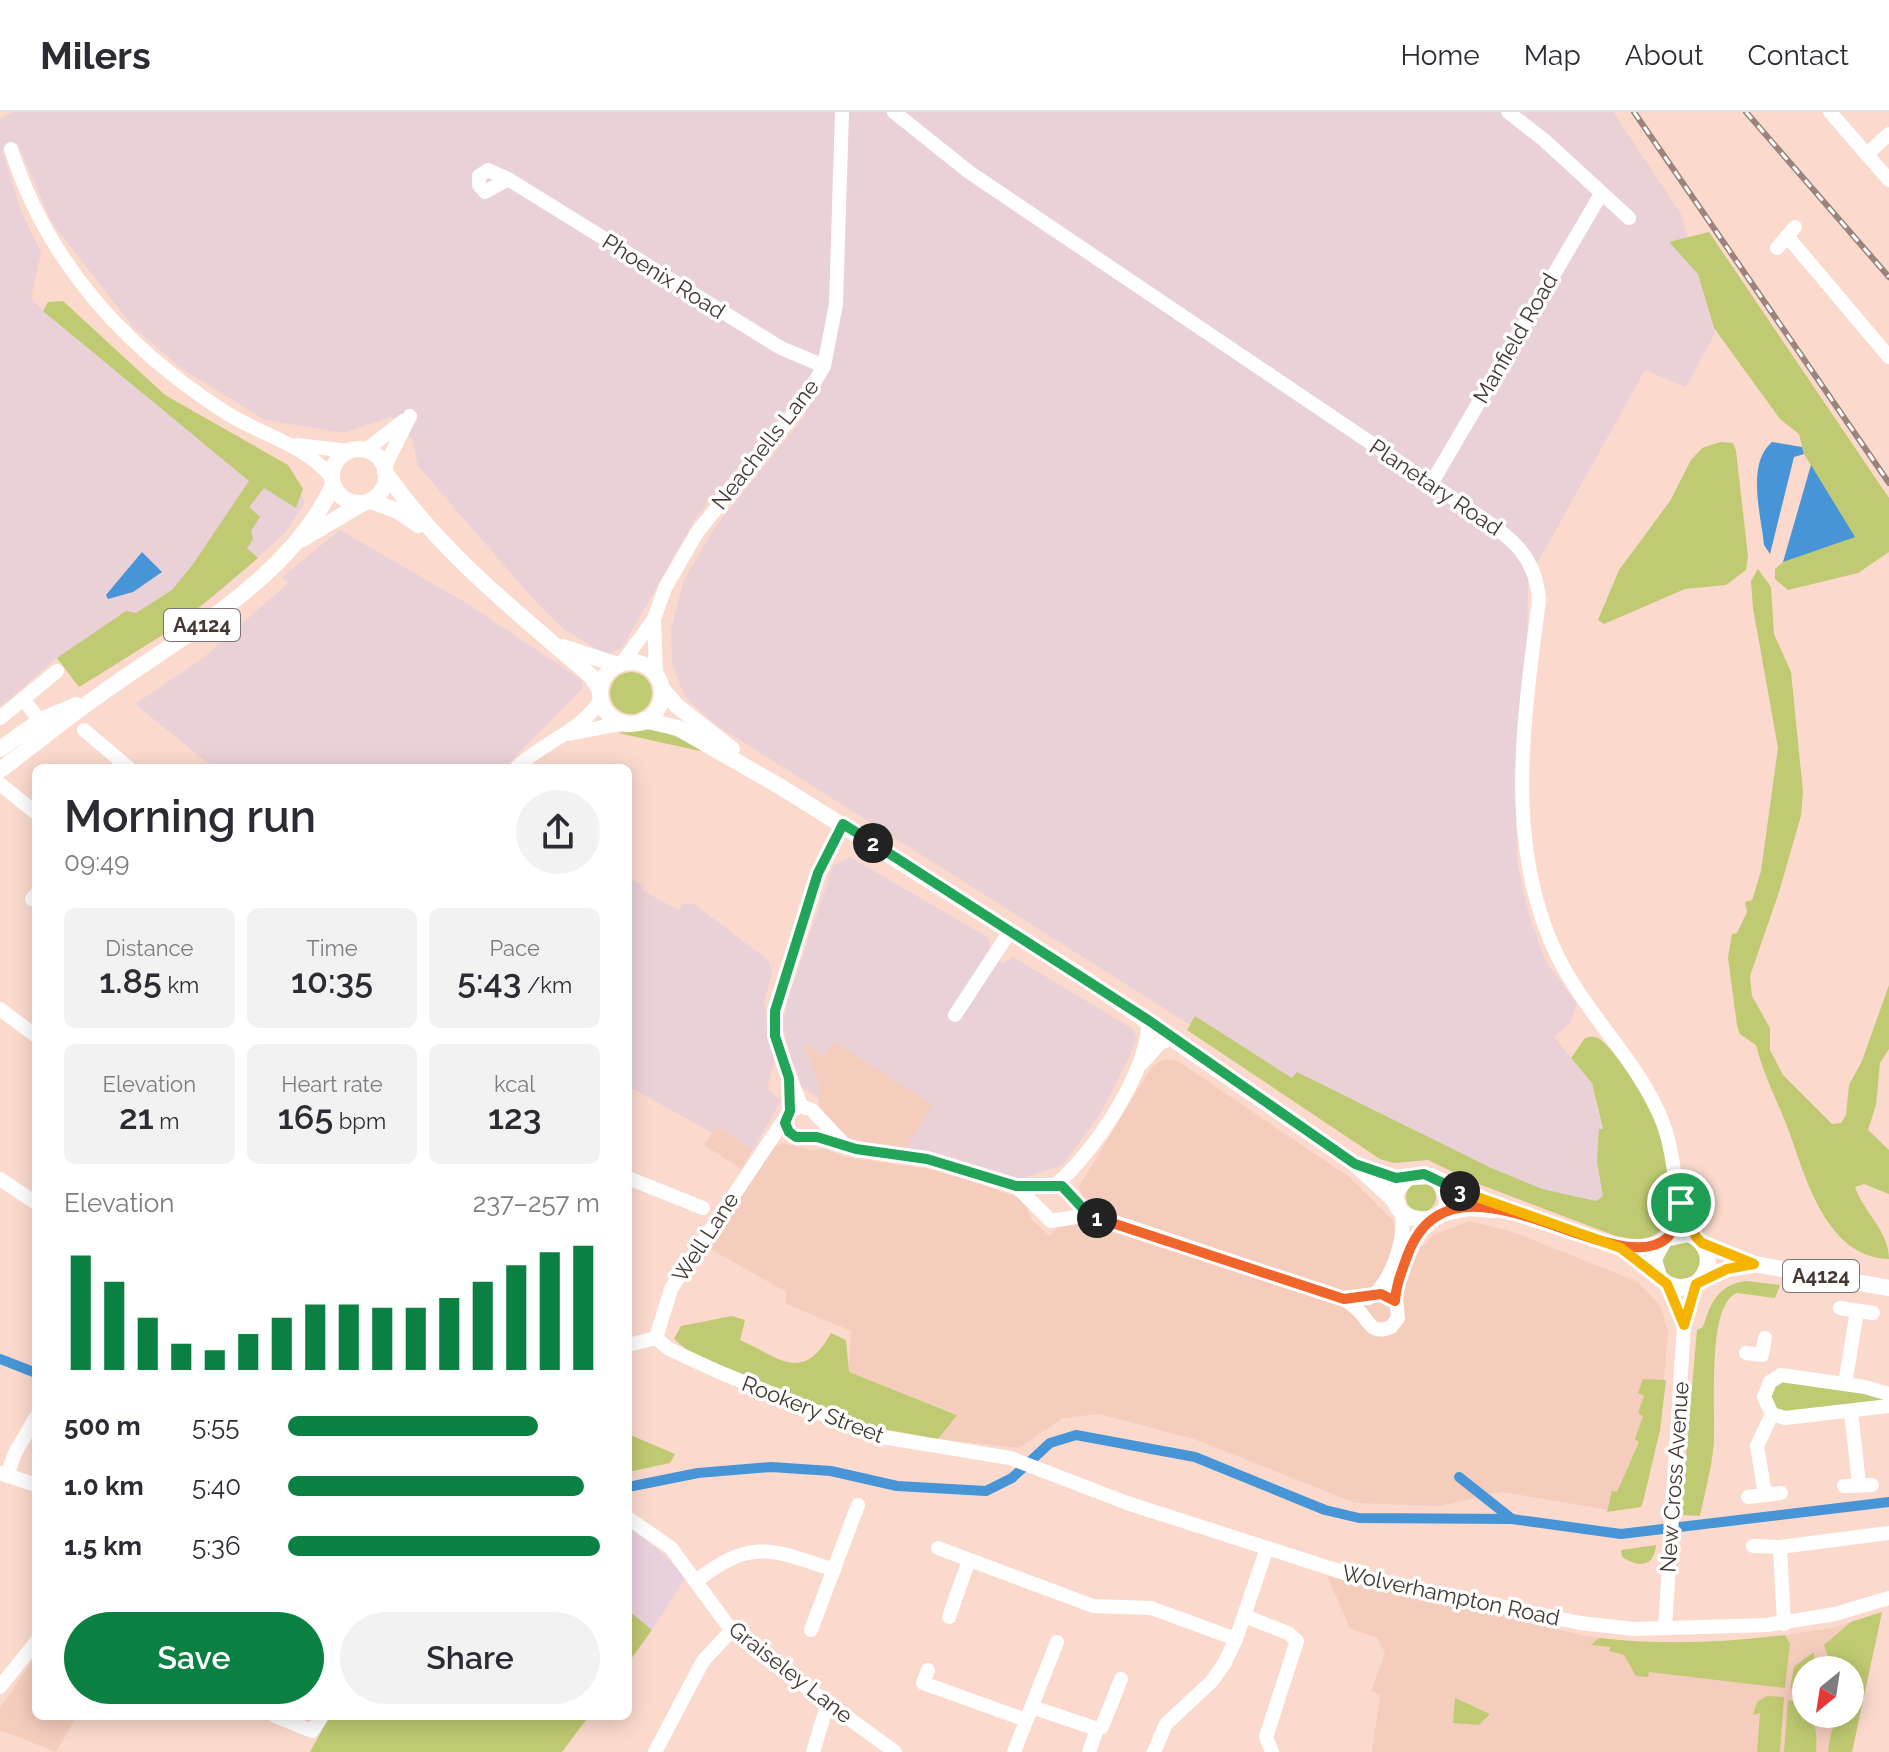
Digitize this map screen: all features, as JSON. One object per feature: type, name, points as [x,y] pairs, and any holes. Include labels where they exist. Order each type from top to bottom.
[{"type":"main road","points":[[441,543],[381,461],[357,451],[339,457],[332,481],[344,498],[398,511],[441,543],[502,602],[592,677],[609,714],[625,723],[644,720],[678,728],[843,824],[1174,1037],[1355,1164],[1400,1208],[1420,1222],[1470,1208],[1510,1211]]},
{"type":"main road","points":[[367,502],[386,484],[385,470]]},
{"type":"main road","name":"A4124","points":[[295,543],[332,481]]},
{"type":"main road","name":"A4124","points":[[0,749],[99,695],[209,620],[295,543],[367,502]]},
{"type":"main road","points":[[554,644],[620,664],[641,663],[693,719],[781,787]]},
{"type":"main road","points":[[600,695],[609,671],[620,664]]},
{"type":"main road","points":[[644,720],[658,707],[659,682]]},
{"type":"main road","name":"A4124","points":[[0,770],[45,727]]},
{"type":"main road","points":[[1355,1164],[1382,1174],[1409,1177],[1424,1174],[1510,1211],[1621,1248],[1663,1280],[1680,1288],[1698,1282],[1709,1261],[1699,1240],[1680,1233],[1621,1248]]},
{"type":"main road","points":[[1400,1208],[1398,1192],[1409,1177]]},
{"type":"main road","points":[[1438,1180],[1446,1199],[1438,1216]]},
{"type":"main road","points":[[1663,1280],[1654,1259],[1665,1239]]},
{"type":"main road","name":"A4124","points":[[1699,1240],[1754,1264],[1889,1288]]},
{"type":"main road","name":"A4124","points":[[1698,1282],[1727,1269],[1754,1264]]},
{"type":"street","name":"Neachells Lane","points":[[620,664],[654,619],[665,588],[698,531],[801,405],[824,366],[836,304],[842,112]]},
{"type":"street","name":"Planetary Road","points":[[894,112],[969,172],[1513,539],[1524,552],[1536,577],[1539,600],[1522,778],[1531,881],[1561,962],[1594,1017],[1643,1082],[1665,1125],[1675,1161],[1681,1203],[1699,1240]]},
{"type":"street","points":[[1508,112],[1544,140],[1629,218]]},
{"type":"street","points":[[1830,112],[1889,180]]},
{"type":"street","points":[[1867,154],[1889,134]]},
{"type":"street","points":[[11,149],[42,227],[66,265],[115,324],[184,385],[231,415],[311,457],[332,481]]},
{"type":"street","name":"Phoenix Road","points":[[508,179],[781,348],[824,366]]},
{"type":"street","name":"Manfield Road","points":[[1431,484],[1601,194]]},
{"type":"street","points":[[1787,237],[1889,357]]},
{"type":"street","points":[[285,443],[357,451],[410,416],[385,470]]},
{"type":"street","name":"Neachells Lane","points":[[654,619],[659,682]]},
{"type":"street","points":[[0,718],[57,671]]},
{"type":"street","points":[[520,764],[537,748],[588,717],[600,695]]},
{"type":"street","points":[[23,699],[45,727]]},
{"type":"street","points":[[560,735],[625,723]]},
{"type":"street","points":[[90,729],[125,764]]},
{"type":"street","points":[[0,784],[32,810]]},
{"type":"street","points":[[843,824],[818,873],[775,1011],[775,1036],[789,1078],[791,1118],[796,1137],[927,1159],[1016,1186],[1051,1186],[1072,1197],[1089,1215]]},
{"type":"street","points":[[955,1015],[1010,931]]},
{"type":"street","points":[[0,1009],[32,1033]]},
{"type":"street","points":[[1136,1069],[1148,1020]]},
{"type":"street","points":[[1037,1206],[1039,1195],[1072,1172],[1097,1138],[1136,1069],[1160,1043],[1174,1037]]},
{"type":"street","points":[[791,1118],[812,1110],[817,1119],[845,1145]]},
{"type":"street","name":"Well Lane","points":[[656,1338],[671,1289],[767,1142],[791,1118]]},
{"type":"street","points":[[806,1137],[816,1129],[817,1119]]},
{"type":"street","points":[[1067,1217],[1072,1197],[1072,1172]]},
{"type":"street","points":[[0,1179],[32,1200]]},
{"type":"street","points":[[632,1180],[703,1208]]},
{"type":"street","points":[[1016,1186],[1051,1221],[1089,1215],[1344,1299],[1363,1313],[1369,1326],[1387,1329],[1398,1318],[1395,1289],[1415,1237],[1438,1216]]},
{"type":"street","name":"Planetary Road","points":[[1665,1239],[1681,1203]]},
{"type":"street","points":[[1363,1313],[1385,1282],[1403,1231],[1400,1208]]},
{"type":"street","name":"New Cross Avenue","points":[[1663,1280],[1684,1325]]},
{"type":"street","name":"New Cross Avenue","points":[[1665,1628],[1684,1325],[1698,1282]]},
{"type":"street","points":[[1344,1299],[1387,1295],[1395,1301]]},
{"type":"street","points":[[1840,1308],[1865,1312],[1845,1384]]},
{"type":"street","points":[[632,1344],[656,1338]]},
{"type":"street","name":"Rookery Street","points":[[656,1338],[697,1363],[859,1430],[905,1443],[1010,1458],[1027,1464]]},
{"type":"street","points":[[1765,1338],[1762,1355],[1775,1378]]},
{"type":"street","points":[[1746,1353],[1762,1355]]},
{"type":"street","points":[[1889,1394],[1788,1375],[1775,1378],[1764,1397],[1772,1414],[1785,1418],[1889,1406]]},
{"type":"street","points":[[1851,1412],[1858,1485]]},
{"type":"street","points":[[1748,1497],[1773,1494],[1757,1446],[1772,1414]]},
{"type":"street","points":[[32,1435],[4,1474],[32,1484]]},
{"type":"street","name":"Wolverhampton Road","points":[[1027,1464],[1127,1503],[1351,1575],[1580,1623],[1665,1628],[1784,1624],[1835,1614],[1889,1598]]},
{"type":"street","points":[[811,1630],[858,1505]]},
{"type":"street","name":"Graiseley Lane","points":[[632,1521],[671,1548],[732,1630],[895,1752]]},
{"type":"street","points":[[1753,1546],[1780,1547],[1889,1533]]},
{"type":"street","points":[[1780,1547],[1784,1624]]},
{"type":"street","points":[[938,1548],[1093,1606],[1151,1608],[1236,1639]]},
{"type":"street","points":[[1154,1752],[1166,1724],[1212,1681],[1236,1639],[1267,1548]]},
{"type":"street","points":[[696,1581],[725,1560],[755,1550],[778,1551],[834,1570]]},
{"type":"street","points":[[949,1617],[969,1560]]},
{"type":"street","points":[[1244,1616],[1288,1633],[1297,1641],[1266,1737],[1272,1752]]},
{"type":"street","points":[[655,1752],[703,1661],[732,1630]]},
{"type":"street","points":[[1014,1752],[1057,1642]]},
{"type":"street","points":[[1,1683],[32,1647]]},
{"type":"street","points":[[928,1670],[923,1683],[1029,1714],[1097,1729],[1102,1727],[1121,1679]]},
{"type":"street","points":[[813,1752],[828,1702]]},
{"type":"street","points":[[285,1720],[312,1731],[319,1720]]},
{"type":"street","points":[[1089,1752],[1097,1729]]},
{"type":"shaded area","points":[[12,112],[1613,112],[1681,214],[1715,333],[1686,387],[1645,370],[1528,580],[1527,645],[1515,768],[1517,861],[1530,919],[1546,962],[1577,1004],[1570,1023],[1554,1037],[1592,1083],[1618,1198],[1600,1214],[1375,1142],[716,725],[685,697],[672,664],[671,629],[683,582],[715,527],[807,413],[790,405],[697,516],[622,648],[607,655],[563,629],[536,602],[418,466],[412,439],[391,417],[344,433],[265,420],[182,369],[134,328],[52,223],[17,143],[3,151],[21,211],[41,252],[31,298],[43,311],[54,308],[143,384],[291,471],[305,503],[285,533],[219,593],[118,664],[79,687],[57,658],[0,707],[0,119]]},
{"type":"shaded area","points":[[340,530],[468,604],[582,680],[583,688],[508,764],[209,764],[135,704],[203,658],[289,582],[282,577]]},
{"type":"shaded area","points":[[850,857],[989,938],[990,955],[1003,963],[1013,957],[1133,1029],[1137,1038],[1130,1056],[1100,1114],[1063,1165],[1021,1179],[949,1157],[905,1150],[933,1105],[835,1042],[823,1057],[804,1046],[819,1085],[819,1099],[800,1086],[782,1027],[788,999],[833,866]]},
{"type":"shaded area","points":[[632,879],[644,886],[642,890],[678,910],[685,903],[694,904],[768,960],[772,973],[764,1002],[775,1060],[767,1088],[781,1101],[753,1150],[717,1126],[712,1133],[632,1088]]},
{"type":"shaded area","points":[[835,1042],[934,1105],[905,1150],[852,1141],[834,1130],[819,1106],[819,1085],[804,1046]]},
{"type":"shaded area","points":[[1165,1059],[1176,1060],[1348,1176],[1394,1222],[1395,1237],[1423,1246],[1433,1235],[1469,1221],[1513,1232],[1638,1282],[1660,1305],[1668,1330],[1660,1430],[1640,1504],[1616,1511],[1502,1492],[1439,1506],[1355,1503],[1194,1439],[1099,1414],[1063,1418],[1019,1448],[938,1439],[957,1414],[848,1372],[851,1331],[786,1304],[786,1292],[705,1246],[773,1147],[782,1143],[811,1150],[825,1148],[845,1157],[944,1171],[1025,1200],[1031,1219],[1050,1236],[1059,1225],[1085,1221],[1108,1228],[1102,1209],[1082,1199],[1079,1186],[1153,1065]]},
{"type":"shaded area","points":[[717,1126],[753,1150],[741,1169],[704,1145]]},
{"type":"shaded area","points":[[632,1530],[659,1550],[686,1577],[652,1630],[632,1613]]},
{"type":"shaded area","points":[[1327,1576],[1586,1636],[1644,1643],[1744,1641],[1832,1628],[1882,1612],[1864,1696],[1864,1656],[1792,1656],[1792,1728],[1857,1728],[1852,1752],[1372,1752],[1380,1695],[1371,1691],[1385,1653],[1377,1638],[1350,1628]]},
{"type":"shaded area","points":[[32,1662],[32,1720],[75,1720],[56,1752],[0,1730],[0,1708]]},
{"type":"green space","points":[[1709,232],[1889,498],[1889,552],[1858,573],[1788,590],[1775,579],[1775,569],[1783,562],[1854,536],[1804,454],[1799,434],[1780,419],[1714,328],[1698,274],[1669,242]]},
{"type":"green space","points":[[63,301],[165,395],[288,465],[303,489],[296,508],[264,488],[249,507],[260,517],[251,531],[253,539],[247,548],[258,558],[177,626],[79,687],[57,658],[126,611],[136,613],[172,590],[249,481],[43,311],[48,302]]},
{"type":"green space","points":[[1720,442],[1733,443],[1736,451],[1748,556],[1746,570],[1726,585],[1685,589],[1604,624],[1598,620],[1619,570],[1670,501],[1691,460],[1702,448]]},
{"type":"green space","points":[[1758,569],[1771,587],[1774,634],[1791,672],[1803,792],[1801,816],[1750,976],[1752,996],[1770,1028],[1770,1050],[1783,1075],[1832,1124],[1841,1123],[1846,1115],[1849,1085],[1862,1061],[1889,985],[1889,1049],[1880,1063],[1876,1105],[1868,1130],[1889,1150],[1889,1194],[1864,1184],[1855,1187],[1881,1231],[1889,1259],[1868,1255],[1851,1246],[1824,1215],[1813,1196],[1756,1045],[1740,1034],[1737,1025],[1728,958],[1732,934],[1737,933],[1747,912],[1745,902],[1752,900],[1761,871],[1778,748],[1753,608],[1751,581]]},
{"type":"green space","points":[[631,672],[646,678],[652,693],[646,708],[631,714],[616,708],[610,693],[616,678]]},
{"type":"green space","points":[[657,729],[702,747],[700,751],[618,733]]},
{"type":"green space","points":[[1195,1016],[1292,1078],[1297,1072],[1489,1167],[1542,1189],[1596,1201],[1603,1196],[1597,1162],[1599,1129],[1603,1129],[1592,1083],[1571,1058],[1585,1038],[1598,1038],[1626,1069],[1658,1128],[1670,1175],[1670,1210],[1665,1224],[1656,1234],[1641,1239],[1616,1236],[1476,1183],[1428,1160],[1394,1163],[1380,1159],[1187,1030]]},
{"type":"green space","points":[[1421,1182],[1432,1186],[1436,1197],[1432,1208],[1421,1212],[1410,1208],[1406,1197],[1410,1186]]},
{"type":"green space","points":[[1681,1241],[1695,1246],[1700,1260],[1695,1274],[1681,1279],[1667,1274],[1662,1260],[1667,1246]]},
{"type":"green space","points":[[1746,1281],[1780,1285],[1775,1298],[1737,1293],[1727,1301],[1717,1337],[1712,1461],[1700,1516],[1681,1515],[1697,1330],[1703,1327],[1709,1310],[1722,1291]]},
{"type":"green space","points":[[732,1316],[745,1320],[740,1340],[789,1362],[800,1363],[810,1358],[831,1333],[846,1340],[849,1372],[957,1415],[938,1439],[883,1429],[831,1412],[693,1355],[674,1339],[681,1326]]},
{"type":"green space","points":[[1643,1379],[1666,1380],[1660,1430],[1644,1498],[1641,1507],[1607,1512],[1612,1491],[1617,1492],[1639,1442],[1635,1439],[1643,1416],[1638,1413],[1644,1396],[1638,1393]]},
{"type":"green space","points":[[1783,1381],[1880,1394],[1883,1400],[1780,1413],[1769,1398],[1772,1388]]},
{"type":"green space","points":[[632,1436],[675,1454],[670,1463],[632,1471]]},
{"type":"green space","points":[[1656,1545],[1652,1558],[1645,1563],[1634,1563],[1622,1557],[1621,1550]]},
{"type":"green space","points":[[1882,1612],[1864,1696],[1864,1656],[1828,1656],[1824,1645],[1851,1622]]},
{"type":"green space","points":[[632,1613],[652,1630],[632,1658]]},
{"type":"green space","points":[[1785,1635],[1790,1644],[1785,1688],[1649,1672],[1648,1677],[1636,1676],[1624,1655],[1609,1651],[1611,1647],[1591,1645],[1599,1638],[1692,1642]]},
{"type":"green space","points":[[1767,1696],[1784,1697],[1780,1752],[1757,1752],[1760,1713],[1753,1715],[1757,1702]]},
{"type":"green space","points":[[1455,1698],[1490,1714],[1479,1725],[1453,1723]]},
{"type":"green space","points":[[1788,1700],[1792,1701],[1792,1728],[1815,1728],[1816,1752],[1784,1752]]},
{"type":"green space","points":[[328,1720],[586,1720],[562,1752],[310,1752]]},
{"type":"green space","points":[[1833,1728],[1857,1728],[1852,1752],[1828,1752]]},
{"type":"water","points":[[1772,442],[1802,447],[1804,454],[1794,457],[1770,554],[1764,545],[1757,476],[1764,451]]},
{"type":"water","points":[[1811,465],[1855,537],[1783,562]]},
{"type":"water","points":[[142,552],[162,572],[133,592],[108,599],[106,595]]},
{"type":"waterway","points":[[0,1359],[32,1371]]},
{"type":"waterway","points":[[632,1486],[698,1473],[771,1467],[831,1471],[897,1486],[986,1491],[1012,1478],[1050,1443],[1076,1435],[1195,1457],[1325,1510],[1359,1518],[1512,1519],[1621,1534],[1889,1502]]},
{"type":"waterway","points":[[1459,1477],[1512,1519]]},
{"type":"railway","points":[[1634,112],[1889,483]]},
{"type":"railway","points":[[1746,112],[1889,277]]},
{"type":"route","points":[[1681,1203],[1670,1235],[1660,1243],[1621,1248],[1576,1232],[1510,1211],[1452,1210],[1439,1214],[1415,1237],[1395,1289],[1395,1301],[1381,1294],[1344,1299],[1089,1215],[1062,1186],[1016,1186],[927,1159],[856,1149],[817,1137],[791,1135],[785,1123],[790,1111],[789,1078],[775,1036],[775,1011],[818,873],[843,824],[1148,1020],[1355,1164],[1396,1178],[1431,1176],[1510,1211],[1621,1248],[1667,1284],[1684,1325],[1696,1284],[1700,1280],[1727,1269],[1754,1264],[1702,1243],[1696,1237],[1681,1203]]}]
